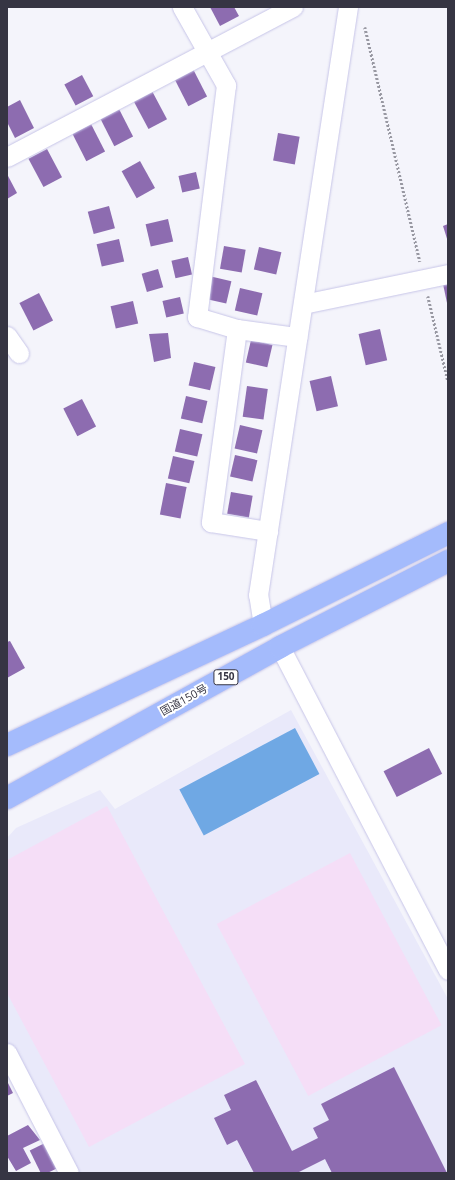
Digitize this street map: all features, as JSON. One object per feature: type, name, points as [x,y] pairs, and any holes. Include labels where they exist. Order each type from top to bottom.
[{"type":"highway","points":[[7,745],[263,625],[448,533]]},
{"type":"highway","name":"国道150号","points":[[7,798],[280,647],[448,561]]},
{"type":"street","points":[[182,7],[206,53],[226,85],[197,318],[237,329],[298,337]]},
{"type":"street","points":[[7,157],[293,7]]},
{"type":"street","points":[[263,625],[258,595],[348,7]]},
{"type":"street","points":[[303,304],[448,274]]},
{"type":"street","points":[[237,329],[211,522],[268,531]]},
{"type":"street","points":[[7,336],[18,353]]},
{"type":"street","points":[[280,647],[448,970]]},
{"type":"street","points":[[7,1053],[69,1173]]},
{"type":"path","points":[[364,23],[448,381]]},
{"type":"shaded area","points":[[291,710],[448,999],[448,1173],[74,1173],[7,1045],[7,838],[16,828],[100,790],[115,809]]},
{"type":"shaded area","points":[[107,806],[245,1064],[89,1147],[7,993],[7,860]]},
{"type":"shaded area","points":[[350,853],[442,1025],[308,1096],[217,924]]},
{"type":"water","points":[[295,728],[319,774],[204,835],[179,790]]},
{"type":"building","points":[[210,7],[234,7],[239,16],[220,26]]},
{"type":"building","points":[[193,69],[207,97],[188,106],[174,79]]},
{"type":"building","points":[[82,75],[93,96],[76,106],[64,84]]},
{"type":"building","points":[[152,91],[167,119],[148,129],[133,101]]},
{"type":"building","points":[[20,100],[34,128],[15,138],[7,122],[7,107]]},
{"type":"building","points":[[119,109],[133,137],[114,146],[100,119]]},
{"type":"building","points":[[91,124],[105,152],[86,161],[72,134]]},
{"type":"building","points":[[278,133],[300,137],[295,164],[273,161]]},
{"type":"building","points":[[47,149],[62,177],[43,187],[28,159]]},
{"type":"building","points":[[140,161],[155,188],[137,198],[122,171]]},
{"type":"building","points":[[196,172],[200,189],[182,193],[178,176]]},
{"type":"building","points":[[7,174],[17,193],[7,199]]},
{"type":"building","points":[[109,206],[115,228],[94,234],[88,212]]},
{"type":"building","points":[[168,219],[173,241],[151,247],[146,224]]},
{"type":"building","points":[[448,224],[448,242],[443,226]]},
{"type":"building","points":[[119,239],[124,261],[102,267],[97,244]]},
{"type":"building","points":[[224,246],[246,250],[242,272],[220,269]]},
{"type":"building","points":[[259,247],[281,252],[276,275],[254,269]]},
{"type":"building","points":[[188,257],[192,275],[175,278],[171,261]]},
{"type":"building","points":[[158,269],[163,287],[147,292],[142,274]]},
{"type":"building","points":[[209,276],[231,281],[226,304],[204,298]]},
{"type":"building","points":[[448,283],[448,303],[447,303],[443,284]]},
{"type":"building","points":[[240,288],[262,293],[257,316],[235,310]]},
{"type":"building","points":[[39,293],[53,321],[33,331],[19,303]]},
{"type":"building","points":[[180,297],[184,314],[166,318],[162,301]]},
{"type":"building","points":[[133,301],[138,323],[116,329],[111,306]]},
{"type":"building","points":[[380,329],[387,360],[366,365],[359,334]]},
{"type":"building","points":[[168,333],[171,358],[154,362],[149,334]]},
{"type":"building","points":[[251,340],[272,345],[267,367],[246,362]]},
{"type":"building","points":[[194,362],[215,367],[210,390],[189,385]]},
{"type":"building","points":[[331,376],[338,406],[317,411],[310,381]]},
{"type":"building","points":[[247,386],[268,389],[263,420],[243,417]]},
{"type":"building","points":[[186,396],[207,401],[202,423],[181,418]]},
{"type":"building","points":[[82,399],[96,427],[77,436],[63,409]]},
{"type":"building","points":[[240,425],[262,430],[257,454],[235,448]]},
{"type":"building","points":[[180,429],[202,434],[197,457],[175,451]]},
{"type":"building","points":[[235,455],[257,460],[252,482],[230,476]]},
{"type":"building","points":[[173,456],[194,461],[189,483],[168,478]]},
{"type":"building","points":[[166,483],[187,487],[181,518],[160,514]]},
{"type":"building","points":[[231,492],[253,496],[249,517],[227,514]]},
{"type":"building","points":[[10,641],[25,668],[7,678],[7,642]]},
{"type":"building","points":[[429,748],[442,774],[397,797],[384,771]]},
{"type":"building","points":[[394,1067],[447,1173],[332,1173],[325,1159],[297,1173],[254,1173],[237,1140],[227,1145],[214,1118],[231,1110],[224,1095],[256,1080],[292,1151],[318,1138],[313,1128],[329,1120],[321,1104]]},
{"type":"building","points":[[7,1081],[13,1093],[7,1096]]},
{"type":"building","points":[[28,1125],[40,1140],[23,1148],[31,1163],[16,1171],[7,1156],[7,1136]]},
{"type":"building","points":[[45,1143],[57,1168],[47,1173],[41,1173],[30,1150]]}]
